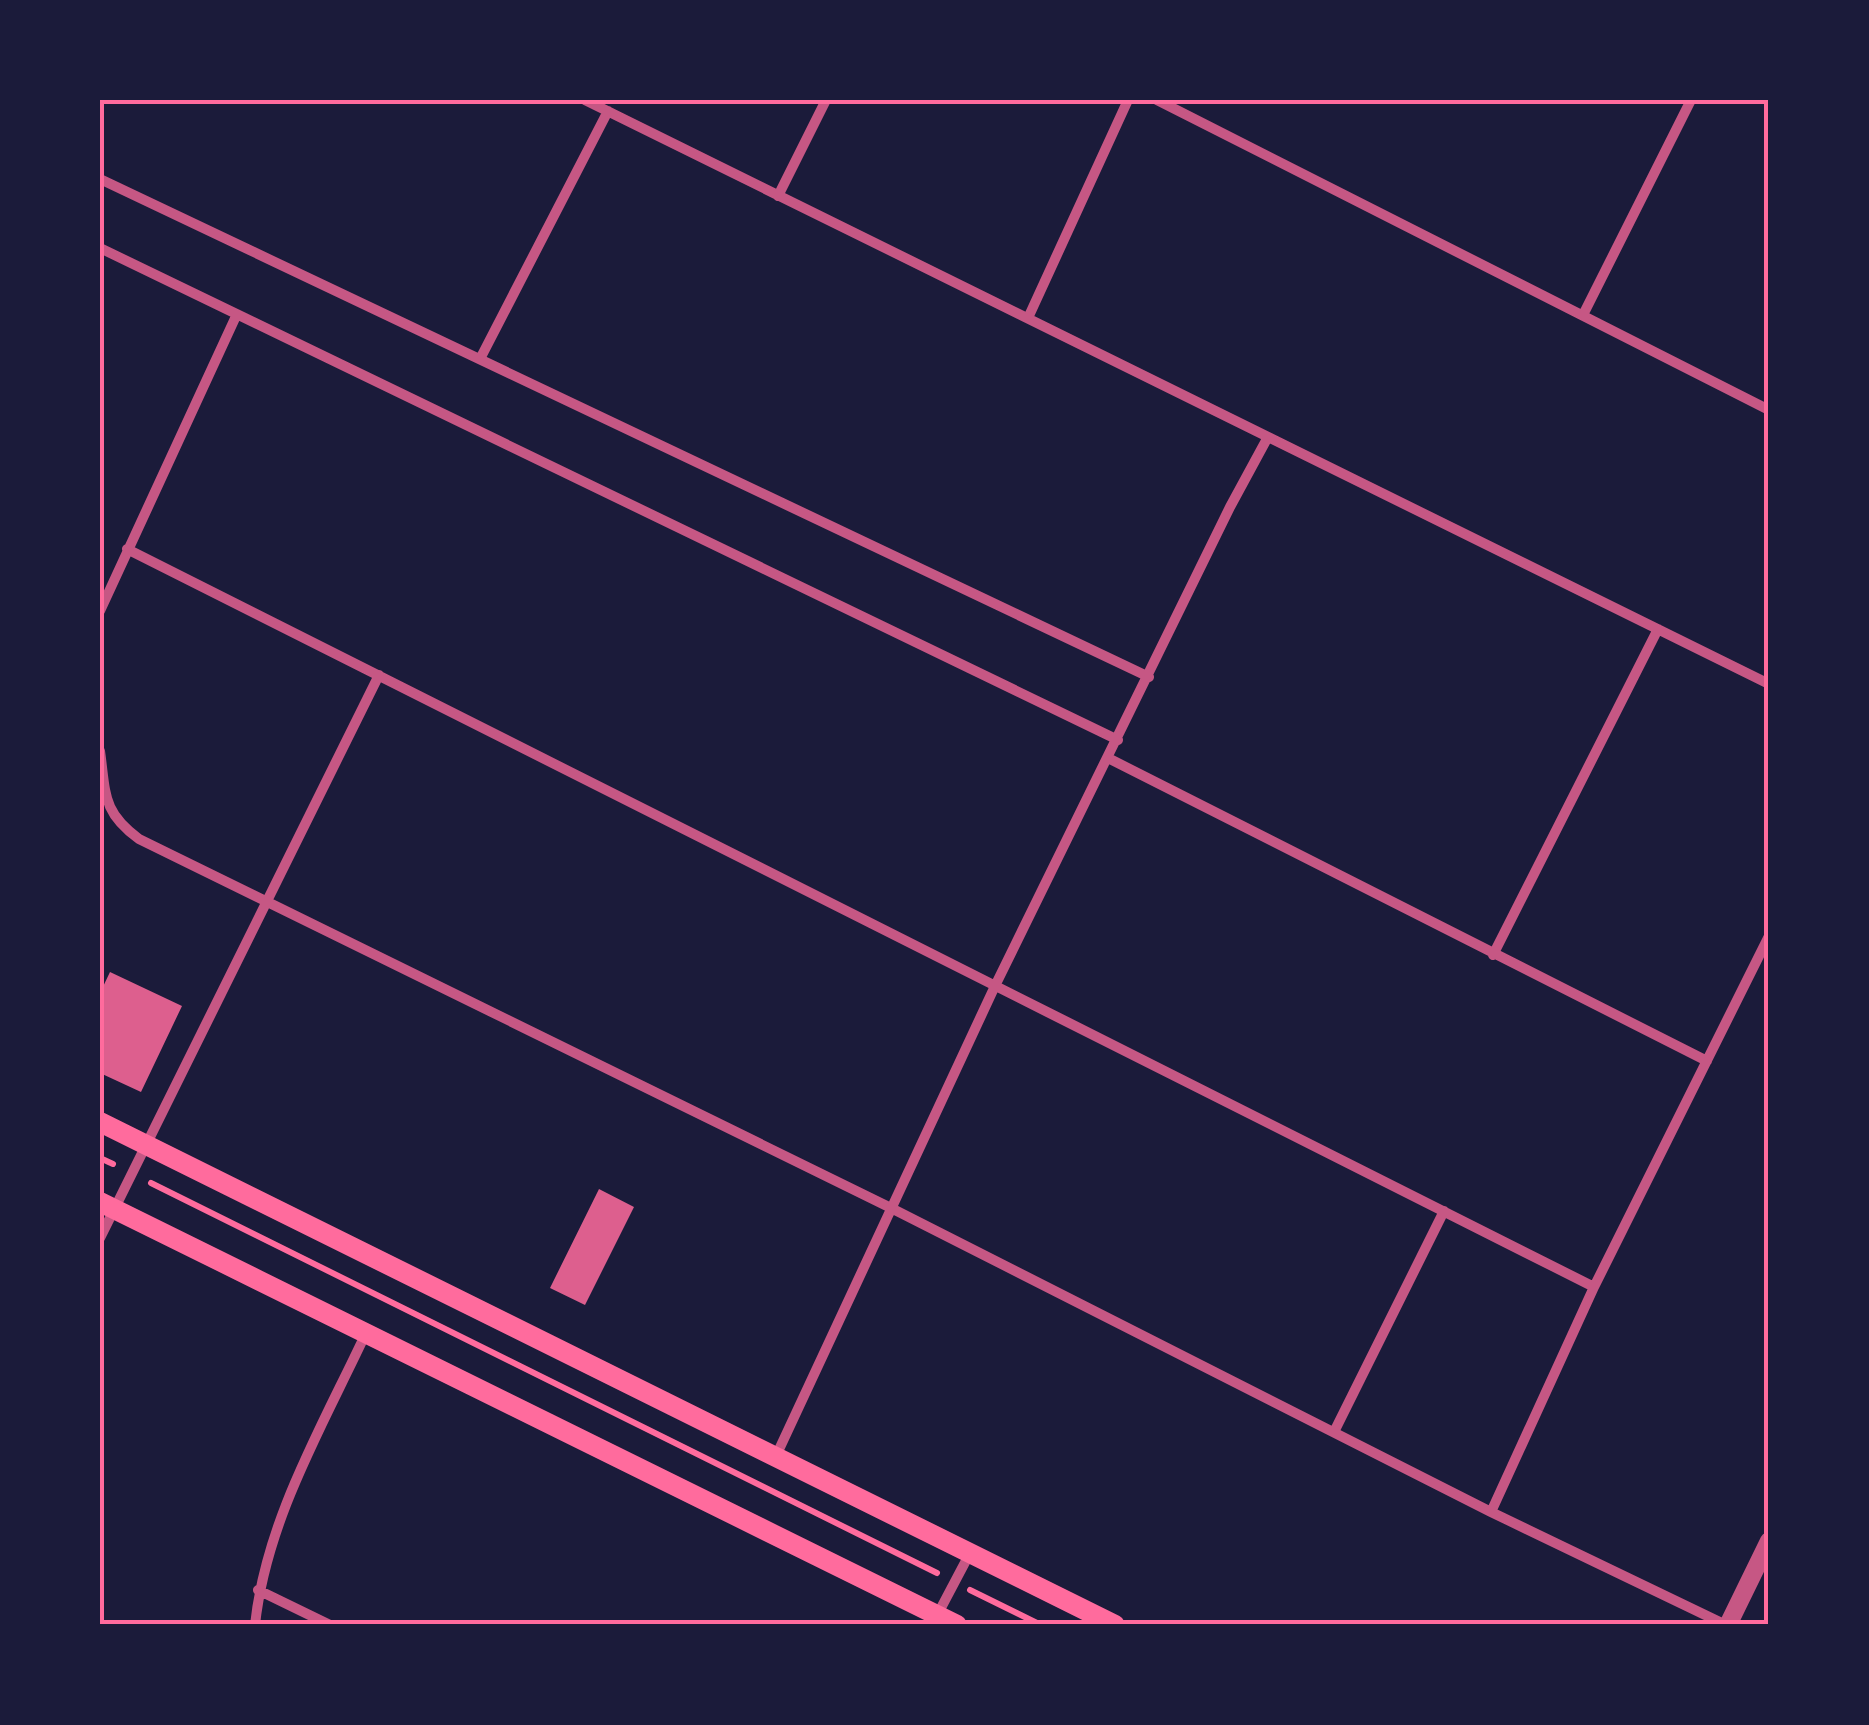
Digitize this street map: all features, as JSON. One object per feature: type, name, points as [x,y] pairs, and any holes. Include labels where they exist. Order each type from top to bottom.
[{"type":"main road","points":[[100,1122],[1115,1625]]},
{"type":"main road","points":[[106,1205],[942,1622]]},
{"type":"street","points":[[585,100],[1769,684]]},
{"type":"street","points":[[778,196],[826,100]]},
{"type":"street","points":[[1028,318],[1128,100]]},
{"type":"street","points":[[1157,100],[1769,410]]},
{"type":"street","points":[[1582,316],[1691,100]]},
{"type":"street","points":[[480,359],[608,111]]},
{"type":"street","points":[[100,179],[1149,677]]},
{"type":"street","points":[[100,248],[1118,740]]},
{"type":"street","points":[[100,611],[237,314]]},
{"type":"street","points":[[776,1457],[995,986],[1268,437]]},
{"type":"street","points":[[126,548],[1594,1287]]},
{"type":"street","points":[[1493,955],[1658,629]]},
{"type":"street","points":[[100,1238],[106,1205],[131,1173],[379,676]]},
{"type":"street","points":[[100,751],[108,802],[118,823],[139,839],[891,1208],[1491,1512],[1727,1625],[1769,1541]]},
{"type":"street","points":[[1108,758],[1707,1061]]},
{"type":"street","points":[[1491,1512],[1594,1287],[1769,936]]},
{"type":"street","points":[[1334,1432],[1444,1211]]},
{"type":"street","points":[[254,1625],[258,1590],[280,1518],[366,1333]]},
{"type":"street","points":[[942,1622],[955,1582],[970,1554]]},
{"type":"street","points":[[258,1590],[330,1625]]},
{"type":"path","points":[[100,1158],[1041,1625]]},
{"type":"building","points":[[110,972],[182,1006],[141,1092],[100,1073],[100,993]]},
{"type":"building","points":[[599,1189],[634,1207],[585,1305],[550,1288]]}]
